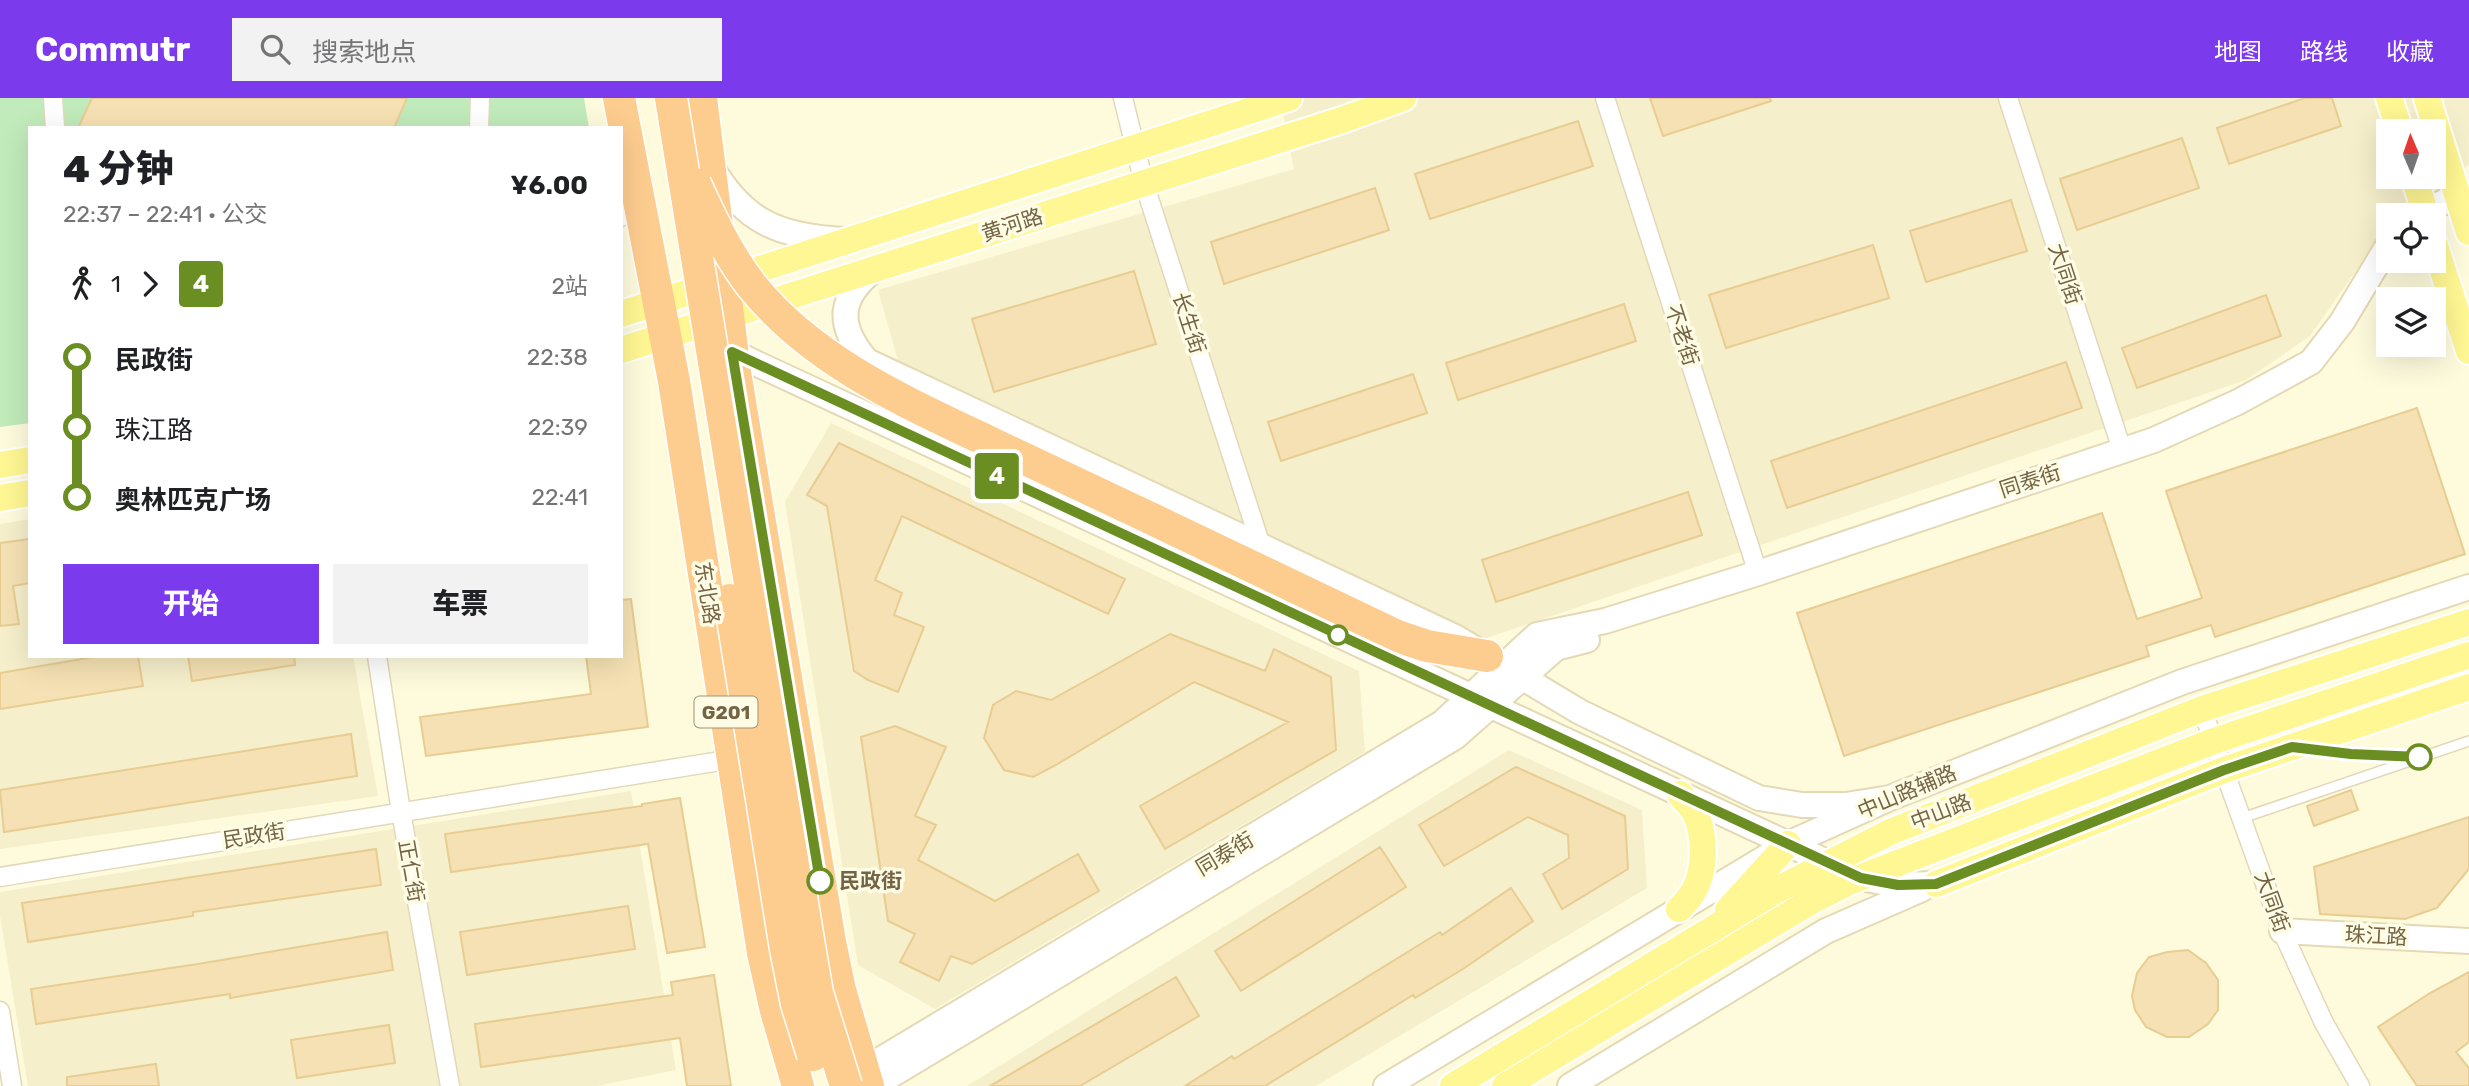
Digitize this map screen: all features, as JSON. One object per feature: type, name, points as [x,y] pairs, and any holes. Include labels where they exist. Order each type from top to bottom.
[{"type":"highway","name":"东北路","points":[[619,98],[622,126]]},
{"type":"highway","name":"东北路","points":[[649,98],[786,949],[797,1004],[823,1086]]},
{"type":"highway","name":"G201","points":[[701,98],[740,404],[830,942],[857,1083]]},
{"type":"highway","name":"东北路","points":[[673,112],[808,946],[817,993],[857,1083]]},
{"type":"highway","points":[[673,112],[691,175],[710,218],[732,257],[752,286],[781,316],[815,346],[852,373],[897,399],[1397,635],[1504,667]]},
{"type":"highway","name":"东北路","points":[[623,142],[629,207],[667,322],[763,953],[776,1011],[798,1086]]},
{"type":"highway","points":[[679,413],[740,404]]},
{"type":"main road","name":"黄河路","points":[[623,349],[667,322],[724,281],[1289,98]]},
{"type":"main road","name":"黄河路","points":[[623,314],[667,322],[728,316],[1403,98]]},
{"type":"main road","points":[[2389,98],[2396,119]]},
{"type":"main road","points":[[2427,98],[2463,193],[2469,232]]},
{"type":"main road","points":[[709,164],[723,187],[740,206],[759,221],[804,237],[849,240]]},
{"type":"main road","points":[[2444,203],[2463,193]]},
{"type":"main road","name":"同泰街","points":[[857,1083],[1480,701],[1504,667],[1556,648],[1596,638],[1605,621],[2154,440],[2238,402],[2311,362],[2342,322],[2376,266]]},
{"type":"main road","points":[[876,268],[859,281],[850,294],[846,309],[846,327],[853,345],[867,361],[1455,637],[1580,712],[1759,798],[1802,804],[1846,805],[1890,798]]},
{"type":"main road","points":[[2444,273],[2469,351]]},
{"type":"main road","points":[[667,322],[1861,878],[1898,885],[1936,884]]},
{"type":"main road","points":[[847,406],[867,361]]},
{"type":"main road","points":[[740,404],[746,392],[756,384],[770,380],[790,380]]},
{"type":"main road","points":[[0,465],[28,460]]},
{"type":"main road","points":[[0,498],[28,493]]},
{"type":"main road","name":"中山路辅路","points":[[1386,1086],[1788,844],[1890,798],[2194,678],[2469,587]]},
{"type":"main road","name":"中山路","points":[[1453,1086],[1707,932],[1828,862],[1890,832],[2202,709],[2469,622]]},
{"type":"main road","name":"中山路","points":[[1505,1086],[1808,903],[1861,878],[2214,741],[2469,655]]},
{"type":"main road","points":[[1570,1086],[1826,931],[1862,914],[2224,770],[2469,687]]},
{"type":"main road","points":[[1679,909],[1694,891],[1701,872],[1703,851],[1694,812],[1680,794]]},
{"type":"main road","points":[[1707,932],[1788,844]]},
{"type":"main road","name":"珠江路","points":[[2283,931],[2469,941]]},
{"type":"street","points":[[53,98],[55,126]]},
{"type":"street","points":[[479,126],[480,98]]},
{"type":"street","name":"长生街","points":[[1123,98],[1144,183],[1261,546]]},
{"type":"street","name":"不老街","points":[[1605,98],[1758,572]]},
{"type":"street","name":"大同街","points":[[2008,98],[2122,450]]},
{"type":"street","name":"正仁街","points":[[377,658],[401,813],[450,1086]]},
{"type":"street","name":"大同街","points":[[2202,709],[2283,931],[2324,1023],[2360,1086]]},
{"type":"street","name":"民政街","points":[[0,877],[798,748]]},
{"type":"street","points":[[0,1011],[12,1086]]},
{"type":"lane","points":[[2242,818],[2469,741]]},
{"type":"lane","points":[[2292,747],[2351,754],[2419,757]]},
{"type":"shaded area","points":[[1280,98],[2469,98],[2469,165],[2446,181],[2446,119],[2376,119],[2376,189],[2434,189],[2414,203],[2376,203],[2376,242],[2310,336],[2246,380],[1481,640],[900,368],[878,290],[1294,169]]},
{"type":"shaded area","points":[[831,423],[1359,671],[1365,752],[935,1009],[858,965],[785,502]]},
{"type":"shaded area","points":[[28,519],[28,658],[353,658],[378,796],[0,849],[0,524]]},
{"type":"shaded area","points":[[1509,750],[1642,810],[1647,888],[1316,1086],[967,1086]]},
{"type":"shaded area","points":[[631,791],[676,1070],[597,1086],[28,1086],[0,916],[0,892]]},
{"type":"green space","points":[[0,98],[584,98],[589,126],[28,126],[28,423],[0,427]]},
{"type":"building","points":[[92,98],[407,98],[395,126],[79,126]]},
{"type":"building","points":[[1650,98],[1770,98],[1771,101],[1663,136]]},
{"type":"building","points":[[2305,98],[2332,98],[2341,126],[2229,164],[2217,128]]},
{"type":"building","points":[[1578,121],[1593,166],[1430,219],[1415,174]]},
{"type":"building","points":[[2182,138],[2199,188],[2077,230],[2060,179]]},
{"type":"building","points":[[1375,188],[1389,230],[1224,284],[1211,242]]},
{"type":"building","points":[[2011,200],[2027,251],[1926,282],[1910,231]]},
{"type":"building","points":[[1873,245],[1889,298],[1726,348],[1709,295]]},
{"type":"building","points":[[1134,271],[1156,344],[994,392],[972,319]]},
{"type":"building","points":[[2266,295],[2281,336],[2137,388],[2122,348]]},
{"type":"building","points":[[1624,304],[1636,341],[1458,400],[1446,363]]},
{"type":"building","points":[[2066,362],[2082,408],[1787,508],[1771,461]]},
{"type":"building","points":[[1413,374],[1427,413],[1281,461],[1268,422]]},
{"type":"building","points":[[2417,408],[2465,554],[2215,637],[2211,625],[2146,646],[2149,656],[1844,756],[1797,613],[2102,513],[2137,619],[2202,598],[2166,491]]},
{"type":"building","points":[[839,443],[1125,579],[1108,614],[902,516],[875,580],[902,593],[894,615],[924,627],[898,692],[868,680],[854,671],[827,506],[807,495]]},
{"type":"building","points":[[1688,492],[1702,535],[1496,602],[1482,560]]},
{"type":"building","points":[[28,539],[28,583],[13,586],[19,624],[0,626],[0,543]]},
{"type":"building","points":[[631,599],[648,727],[426,756],[420,717],[591,694],[586,658],[623,658],[623,600]]},
{"type":"building","points":[[1170,634],[1265,671],[1274,649],[1331,677],[1336,750],[1165,849],[1140,806],[1288,722],[1194,682],[1033,777],[1004,770],[984,738],[993,705],[1016,691],[1051,700]]},
{"type":"building","points":[[87,658],[138,658],[143,686],[0,709],[0,673]]},
{"type":"building","points":[[188,658],[294,658],[295,665],[192,681]]},
{"type":"building","points":[[895,726],[946,747],[915,816],[936,825],[918,860],[995,901],[1078,854],[1099,891],[972,964],[951,956],[939,981],[900,962],[915,934],[888,921],[861,737]]},
{"type":"building","points":[[351,734],[357,776],[4,832],[0,790]]},
{"type":"building","points":[[1516,767],[1625,816],[1628,869],[1562,909],[1543,874],[1569,858],[1568,835],[1528,817],[1444,866],[1419,825]]},
{"type":"building","points":[[2351,790],[2358,810],[2314,826],[2307,806]]},
{"type":"building","points":[[680,798],[705,947],[667,953],[648,844],[451,872],[445,834],[642,806]]},
{"type":"building","points":[[2469,817],[2469,869],[2437,908],[2405,919],[2320,914],[2314,867]]},
{"type":"building","points":[[1380,847],[1406,887],[1241,991],[1215,951]]},
{"type":"building","points":[[376,849],[381,885],[193,912],[193,916],[28,942],[22,903]]},
{"type":"building","points":[[1511,888],[1533,921],[1463,969],[1415,998],[1413,995],[1265,1086],[1185,1086],[1232,1056],[1234,1059],[1440,932],[1442,935]]},
{"type":"building","points":[[628,906],[635,949],[467,975],[460,932]]},
{"type":"building","points":[[387,932],[393,970],[230,998],[230,994],[36,1024],[31,989]]},
{"type":"building","points":[[2188,950],[2206,963],[2218,980],[2218,1010],[2208,1024],[2189,1037],[2167,1037],[2146,1027],[2135,1010],[2132,996],[2137,973],[2149,957]]},
{"type":"building","points":[[2469,972],[2469,1042],[2456,1052],[2469,1068],[2469,1086],[2417,1086],[2378,1027],[2430,993]]},
{"type":"building","points":[[714,975],[731,1086],[687,1086],[680,1038],[481,1067],[475,1024],[673,995],[671,982]]},
{"type":"building","points":[[1176,977],[1199,1016],[1080,1086],[990,1086]]},
{"type":"building","points":[[389,1025],[395,1063],[297,1078],[291,1040]]},
{"type":"building","points":[[156,1064],[159,1086],[67,1086],[67,1077]]},
{"type":"bus line","name":"4","points":[[820,881],[732,352],[1861,878],[1898,885],[1936,884],[2224,770],[2292,747],[2351,754],[2419,757]]},
{"type":"place","name":"民政街","points":[[820,881]]}]
